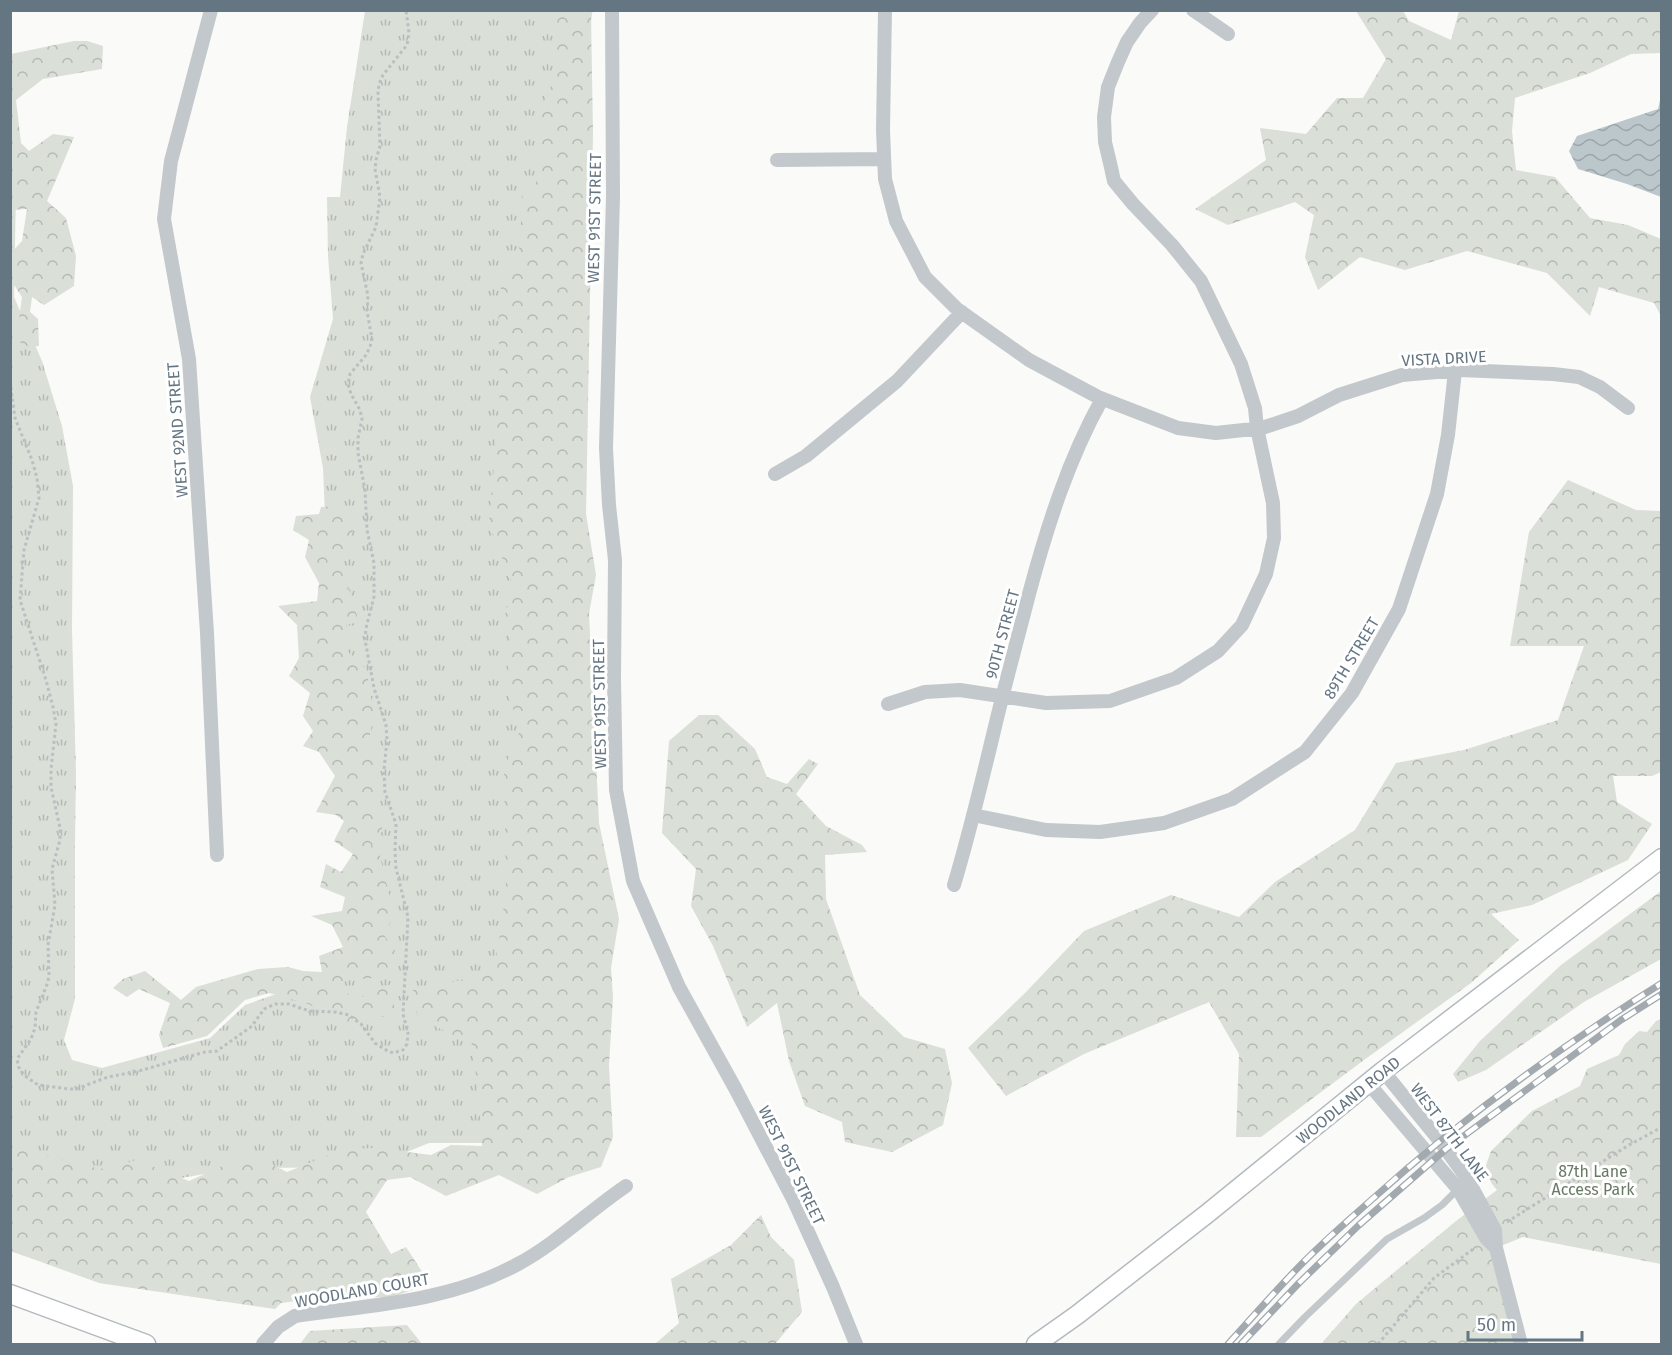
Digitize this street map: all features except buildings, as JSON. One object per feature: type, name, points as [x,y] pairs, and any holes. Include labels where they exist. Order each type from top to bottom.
[{"type":"main road","name":"WOODLAND ROAD","points":[[1036,1344],[1198,1221],[1383,1071],[1662,858]]},
{"type":"main road","points":[[10,1294],[146,1344]]},
{"type":"street","name":"WEST 92ND STREET","points":[[211,10],[171,161],[164,219],[189,359],[207,633],[216,855]]},
{"type":"street","name":"WEST 91ST STREET","points":[[612,10],[613,197],[606,448],[615,560],[616,790],[633,881],[679,987],[794,1202],[856,1344]]},
{"type":"street","name":"VISTA DRIVE","points":[[885,10],[883,130],[885,179],[896,221],[925,277],[962,312],[1029,360],[1102,399],[1178,428],[1216,433],[1260,428],[1298,416],[1339,395],[1402,375],[1455,371],[1579,377],[1600,387],[1628,408]]},
{"type":"street","points":[[888,704],[925,692],[960,690],[1046,703],[1110,701],[1176,678],[1218,651],[1242,625],[1266,574],[1274,538],[1273,503],[1260,428],[1241,364],[1201,281],[1114,181],[1105,142],[1104,117],[1108,87],[1127,42],[1152,10]]},
{"type":"street","points":[[1193,10],[1228,34]]},
{"type":"street","points":[[777,160],[884,159]]},
{"type":"street","points":[[775,474],[807,456],[897,381],[962,312]]},
{"type":"street","name":"89TH STREET","points":[[973,815],[1046,830],[1100,832],[1164,823],[1232,799],[1305,752],[1352,693],[1399,609],[1437,494],[1448,435],[1455,371]]},
{"type":"street","name":"90TH STREET","points":[[954,885],[1038,564],[1061,489],[1093,414],[1102,399]]},
{"type":"street","name":"WEST 87TH LANE","points":[[1383,1071],[1468,1180],[1492,1239],[1521,1344]]},
{"type":"street","name":"WEST 87TH LANE","points":[[1368,1084],[1458,1189],[1492,1239]]},
{"type":"street","name":"WOODLAND COURT","points":[[263,1344],[278,1327],[295,1316],[416,1300],[488,1279],[519,1263],[561,1236],[590,1211],[626,1186]]},
{"type":"lane","points":[[1279,1344],[1387,1239],[1424,1218],[1458,1189]]},
{"type":"path","points":[[10,381],[15,418],[37,478],[39,498],[24,550],[20,600],[46,680],[56,724],[51,787],[60,828],[60,840],[51,877],[55,905],[48,945],[50,973],[36,1012],[32,1039],[18,1059],[19,1068],[24,1076],[38,1085],[76,1089],[108,1077],[139,1071],[205,1052],[217,1051],[252,1026],[264,1009],[275,1004],[289,1004],[309,1011],[349,1015],[361,1024],[375,1043],[384,1049],[393,1053],[403,1050],[407,1044],[408,1033],[403,1014],[408,917],[396,868],[396,824],[385,792],[386,725],[374,688],[364,640],[374,597],[374,563],[367,530],[365,490],[358,453],[362,419],[348,384],[350,374],[366,355],[372,339],[367,311],[368,296],[361,263],[376,227],[380,197],[375,169],[380,146],[379,84],[383,75],[407,45],[409,33],[406,10]]},
{"type":"path","points":[[1378,1344],[1434,1278],[1613,1155],[1662,1127]]},
{"type":"green space","points":[[365,11],[592,11],[501,1143],[429,1143],[369,1167],[239,1168],[164,1181],[46,1263],[10,1251],[10,86],[17,135],[14,297],[42,361],[62,426],[73,486],[72,631],[76,773],[75,999],[64,1040],[72,1060],[102,1068],[210,1038],[245,1005],[360,965],[363,905],[326,536],[323,468],[310,397],[333,319],[328,256],[327,197],[340,197],[347,127]]},
{"type":"green space","points":[[557,11],[593,11],[591,16],[593,133],[586,514],[596,575],[589,614],[599,823],[619,919],[611,968],[613,997],[609,1066],[613,1137],[601,1167],[569,1177],[537,1194],[499,1175],[446,1196],[410,1177],[387,1180],[366,1212],[391,1254],[406,1247],[430,1284],[389,1298],[342,1295],[281,1303],[275,1309],[99,1283],[11,1251],[10,1149],[23,1150],[100,1169],[137,1160],[189,1181],[249,1154],[287,1172],[344,1149],[374,1148],[431,1155],[451,1145],[482,1146],[472,1044],[418,1018],[413,990],[494,973],[506,892],[504,769],[521,728],[505,689],[512,647],[505,615],[513,585],[489,524],[500,391],[498,295],[520,246],[522,193],[542,177],[537,116],[554,80]]},
{"type":"green space","points":[[1356,11],[1403,11],[1409,21],[1451,40],[1459,11],[1661,11],[1661,53],[1631,54],[1590,73],[1515,98],[1512,131],[1516,170],[1555,177],[1590,218],[1628,225],[1661,239],[1661,316],[1654,303],[1599,287],[1590,316],[1547,273],[1467,251],[1405,270],[1360,257],[1318,290],[1305,257],[1314,215],[1295,202],[1228,225],[1195,209],[1266,160],[1260,128],[1306,134],[1337,98],[1363,98],[1386,59]]},
{"type":"green space","points":[[74,41],[87,41],[103,46],[102,69],[43,79],[16,100],[21,143],[29,151],[53,134],[74,137],[47,201],[66,218],[76,256],[74,286],[44,305],[32,297],[30,312],[38,319],[39,346],[29,347],[16,340],[22,297],[11,280],[11,253],[22,241],[27,209],[11,210],[11,54]]},
{"type":"green space","points":[[1568,480],[1636,510],[1661,511],[1661,772],[1652,776],[1613,776],[1617,802],[1652,824],[1628,860],[1532,905],[1491,914],[1519,940],[1471,983],[1261,1137],[1236,1137],[1239,1054],[1209,1002],[1084,1054],[1006,1096],[968,1048],[1084,931],[1171,895],[1239,917],[1275,882],[1355,830],[1396,763],[1464,750],[1558,720],[1584,646],[1510,646],[1529,532]]},
{"type":"green space","points":[[340,506],[354,528],[340,560],[359,622],[346,625],[347,651],[366,669],[374,714],[368,745],[378,756],[377,785],[372,810],[383,830],[371,847],[380,856],[394,915],[384,935],[395,951],[391,976],[351,980],[330,985],[359,999],[378,988],[392,984],[395,1018],[377,1016],[357,1032],[339,1025],[309,1004],[269,993],[245,1000],[207,1036],[163,1048],[159,1035],[170,1003],[139,989],[127,997],[113,988],[123,979],[145,971],[181,1000],[196,987],[258,969],[288,967],[322,972],[319,956],[343,947],[332,925],[311,916],[342,911],[345,897],[320,887],[326,864],[341,872],[353,854],[334,841],[344,821],[336,815],[316,812],[335,776],[319,752],[303,746],[313,731],[303,716],[310,693],[289,676],[299,658],[297,625],[278,606],[317,601],[319,583],[305,557],[309,540],[293,530],[296,516],[319,514],[321,507]]},
{"type":"green space","points":[[699,715],[718,715],[755,749],[767,777],[787,784],[809,759],[818,764],[796,794],[826,826],[862,845],[867,852],[825,855],[826,899],[860,995],[904,1037],[945,1049],[952,1083],[943,1125],[892,1152],[845,1142],[842,1122],[805,1106],[789,1061],[777,1003],[747,1027],[713,946],[691,906],[696,869],[662,833],[669,741]]},
{"type":"green space","points":[[1661,891],[1661,959],[1584,1002],[1486,1070],[1458,1082],[1453,1074],[1480,1041],[1561,965]]},
{"type":"green space","name":"87th Lane Access Park","points":[[1661,1019],[1661,1264],[1523,1237],[1496,1248],[1521,1344],[1321,1344],[1356,1304],[1497,1190],[1485,1168],[1491,1151],[1532,1111],[1580,1086],[1587,1069],[1619,1055],[1625,1044],[1639,1031],[1647,1032],[1656,1021]]},
{"type":"green space","points":[[761,1215],[771,1237],[794,1260],[802,1312],[775,1344],[655,1344],[679,1323],[671,1279],[731,1245]]},
{"type":"green space","points":[[407,1325],[422,1344],[300,1344],[310,1331]]},
{"type":"water","points":[[1661,96],[1661,197],[1578,169],[1569,151],[1577,136],[1658,109]]},
{"type":"railway","points":[[1228,1344],[1301,1264],[1439,1142],[1548,1059],[1662,983]]},
{"type":"railway","points":[[1241,1344],[1359,1225],[1446,1149],[1621,1020],[1662,994]]}]
